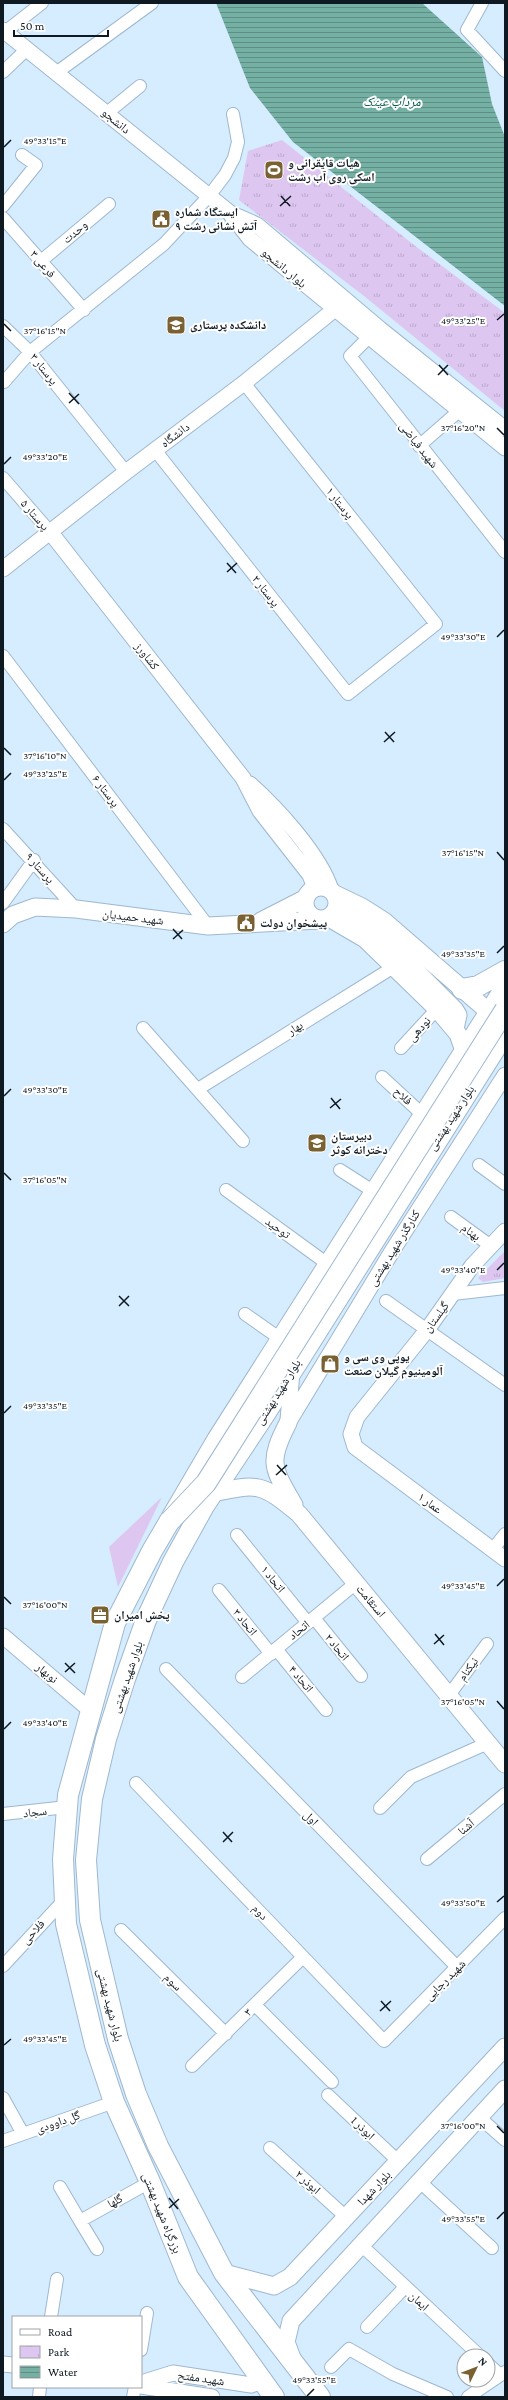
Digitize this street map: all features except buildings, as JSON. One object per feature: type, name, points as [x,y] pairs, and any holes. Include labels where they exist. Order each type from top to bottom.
[{"type":"highway","points":[[462,989],[478,986],[505,971]]},
{"type":"highway","name":"بلوار شهید بهشتی","points":[[114,2102],[95,2045],[66,1924],[63,1859],[70,1787],[115,1623],[152,1551],[217,1440],[376,1193],[464,1051],[500,1015],[505,988]]},
{"type":"highway","points":[[170,1521],[206,1483],[500,1015]]},
{"type":"highway","name":"بلوار شهید بهشتی","points":[[224,2273],[158,2146],[136,2094],[118,2039],[90,1920],[86,1860],[92,1799],[106,1739],[125,1679],[146,1620],[170,1568],[212,1493],[505,1033]]},
{"type":"highway","points":[[360,1217],[360,1229],[364,1235],[368,1236],[380,1230]]},
{"type":"highway","points":[[334,1258],[347,1242],[353,1240],[358,1241],[363,1251],[360,1262]]},
{"type":"highway","name":"بزرگراه شهید بهشتی","points":[[114,2102],[150,2182],[188,2278],[274,2397]]},
{"type":"highway","points":[[224,2273],[320,2397]]},
{"type":"main road","name":"شهید حمیدیان","points":[[255,924],[324,902]]},
{"type":"main road","name":"شهید حمیدیان","points":[[6,914],[35,907],[76,909],[208,926],[255,924],[324,902],[362,907],[384,921],[462,989],[500,1015]]},
{"type":"main road","points":[[324,902],[365,939],[392,968],[437,1009],[455,1029],[461,1039],[464,1051]]},
{"type":"main road","points":[[324,902],[373,928],[450,1004],[458,1015],[455,1029]]},
{"type":"main road","points":[[3,939],[6,914]]},
{"type":"main road","points":[[288,1423],[276,1446],[274,1458],[276,1474],[299,1514]]},
{"type":"main road","name":"استقامت","points":[[212,1493],[238,1488],[265,1488],[299,1514],[488,1743],[503,1756]]},
{"type":"main road","name":"بلوار شهدا","points":[[224,2273],[274,2286],[290,2277],[505,2047]]},
{"type":"main road","points":[[294,2364],[286,2342],[286,2334],[290,2321],[360,2244],[505,2090]]},
{"type":"street","points":[[4,31],[42,3]]},
{"type":"street","points":[[56,73],[152,3]]},
{"type":"street","points":[[482,3],[468,30],[505,71]]},
{"type":"street","name":"دانشجو","points":[[4,31],[229,212]]},
{"type":"street","points":[[3,72],[27,49]]},
{"type":"street","points":[[107,113],[140,86]]},
{"type":"street","points":[[4,382],[30,352],[164,244],[209,196],[225,175],[234,158],[238,142],[233,114]]},
{"type":"street","points":[[3,206],[36,165],[22,155]]},
{"type":"street","name":"وحدت","points":[[41,261],[109,204]]},
{"type":"street","name":"بلوار دانشجو","points":[[229,212],[255,223],[346,300],[505,428]]},
{"type":"street","name":"بلوار دانشجو","points":[[229,212],[250,239],[368,338],[505,448]]},
{"type":"street","name":"فرعی ۳","points":[[3,218],[84,310]]},
{"type":"street","name":"دانشگاه","points":[[3,569],[51,533],[126,472],[244,383],[346,300]]},
{"type":"street","name":"پرستار ۳","points":[[3,326],[30,352],[126,472]]},
{"type":"street","name":"شهید فیاضی","points":[[368,338],[350,356],[419,446],[505,552]]},
{"type":"street","name":"پرستار ۱","points":[[244,383],[436,624],[348,694]]},
{"type":"street","points":[[419,446],[458,411],[469,398]]},
{"type":"street","name":"پرستار ۲","points":[[155,450],[348,694]]},
{"type":"street","name":"پرستار ۵","points":[[4,482],[51,533]]},
{"type":"street","name":"کشاورز","points":[[51,533],[243,778],[271,804],[318,863],[327,878],[324,902]]},
{"type":"street","name":"پرستار ۶","points":[[3,656],[208,926]]},
{"type":"street","name":"پرستار ۹","points":[[3,829],[34,860],[76,909]]},
{"type":"street","points":[[6,914],[34,860]]},
{"type":"street","name":"بهار","points":[[198,1088],[392,968]]},
{"type":"street","name":"نودهی","points":[[401,1048],[437,1009]]},
{"type":"street","points":[[143,1028],[198,1088],[243,1141]]},
{"type":"street","name":"فلاح","points":[[382,1076],[423,1115]]},
{"type":"street","name":"کنارگذر شهید بهشتی","points":[[288,1423],[366,1293],[505,1076]]},
{"type":"street","points":[[479,1165],[505,1184]]},
{"type":"street","points":[[340,1170],[376,1193]]},
{"type":"street","name":"توحید","points":[[226,1190],[334,1258]]},
{"type":"street","name":"بهنام","points":[[451,1217],[491,1246]]},
{"type":"street","name":"گیلستان","points":[[354,1448],[351,1434],[357,1418],[427,1330],[452,1294],[505,1231]]},
{"type":"street","points":[[347,1282],[366,1293]]},
{"type":"street","points":[[452,1294],[505,1288]]},
{"type":"street","points":[[386,1301],[505,1385]]},
{"type":"street","points":[[245,1314],[282,1340]]},
{"type":"street","points":[[288,1423],[292,1369]]},
{"type":"street","name":"عمار ۱","points":[[354,1448],[505,1559]]},
{"type":"street","points":[[493,1549],[505,1534]]},
{"type":"street","name":"اتحاد ۱","points":[[237,1535],[311,1621]]},
{"type":"street","name":"اتحاد","points":[[242,1677],[356,1584]]},
{"type":"street","name":"اتحاد ۳","points":[[219,1590],[273,1652]]},
{"type":"street","name":"اتحاد ۲","points":[[311,1621],[361,1676]]},
{"type":"street","name":"نوبهار","points":[[3,1636],[90,1710]]},
{"type":"street","name":"نیکنام","points":[[449,1695],[487,1644]]},
{"type":"street","name":"اتحاد ۴","points":[[273,1652],[326,1710]]},
{"type":"street","name":"اول","points":[[166,1669],[457,1967]]},
{"type":"street","points":[[380,1808],[411,1777],[488,1743]]},
{"type":"street","name":"دوم","points":[[136,1783],[384,2041]]},
{"type":"street","name":"آشنا","points":[[427,1859],[505,1794]]},
{"type":"street","name":"سجاد","points":[[3,1814],[67,1807]]},
{"type":"street","name":"فلاحی","points":[[3,1966],[65,1899]]},
{"type":"street","name":"شهید رجایی","points":[[384,2041],[505,1918]]},
{"type":"street","name":"سوم","points":[[121,1930],[226,2034]]},
{"type":"street","name":"۳","points":[[192,2066],[304,1957]]},
{"type":"street","points":[[255,2005],[332,2082]]},
{"type":"street","name":"ابوذر 1","points":[[328,2095],[398,2162]]},
{"type":"street","points":[[3,2098],[23,2134]]},
{"type":"street","name":"گل داوودی","points":[[3,2142],[114,2102]]},
{"type":"street","points":[[479,2117],[505,2140]]},
{"type":"street","name":"ابوذر ۲","points":[[270,2148],[346,2217]]},
{"type":"street","points":[[419,2181],[492,2248]]},
{"type":"street","name":"گلها","points":[[80,2220],[150,2182]]},
{"type":"street","points":[[60,2187],[97,2249]]},
{"type":"street","name":"ایمان","points":[[360,2244],[471,2348]]},
{"type":"street","points":[[51,2316],[57,2278]]},
{"type":"street","points":[[367,2326],[405,2287]]},
{"type":"street","points":[[142,2344],[147,2313]]},
{"type":"street","points":[[331,2367],[349,2349],[393,2374],[447,2397]]},
{"type":"street","name":"شهید مفتح","points":[[142,2384],[173,2373],[251,2385],[261,2381]]},
{"type":"street","points":[[468,2397],[503,2374]]},
{"type":"street","name":"شهید مفتح","points":[[142,2384],[212,2397]]},
{"type":"green space","points":[[282,140],[414,245],[505,313],[505,411],[364,296],[239,200],[248,151]]},
{"type":"green space","points":[[505,1251],[505,1278],[483,1282],[478,1278]]},
{"type":"green space","points":[[162,1497],[118,1587],[109,1547]]},
{"type":"water","name":"مرداب عینک","points":[[216,3],[422,3],[482,57],[492,104],[505,137],[505,306],[293,142],[250,88]]},
{"type":"place","name":"هیات قایقرانی و اسکی روی آب رشت","points":[[274,170]]},
{"type":"place","name":"ایستگاه شماره ۹ آتش نشانی رشت","points":[[161,219]]},
{"type":"place","name":"دانشکده پرستاری","points":[[176,325]]},
{"type":"place","name":"پیشخوان دولت","points":[[246,923]]},
{"type":"place","name":"دبیرستان دخترانه کوثر","points":[[317,1143]]},
{"type":"place","name":"یوپی وی سی و آلومینیوم گیلان صنعت","points":[[330,1364]]},
{"type":"place","name":"پخش امیران","points":[[100,1615]]}]
